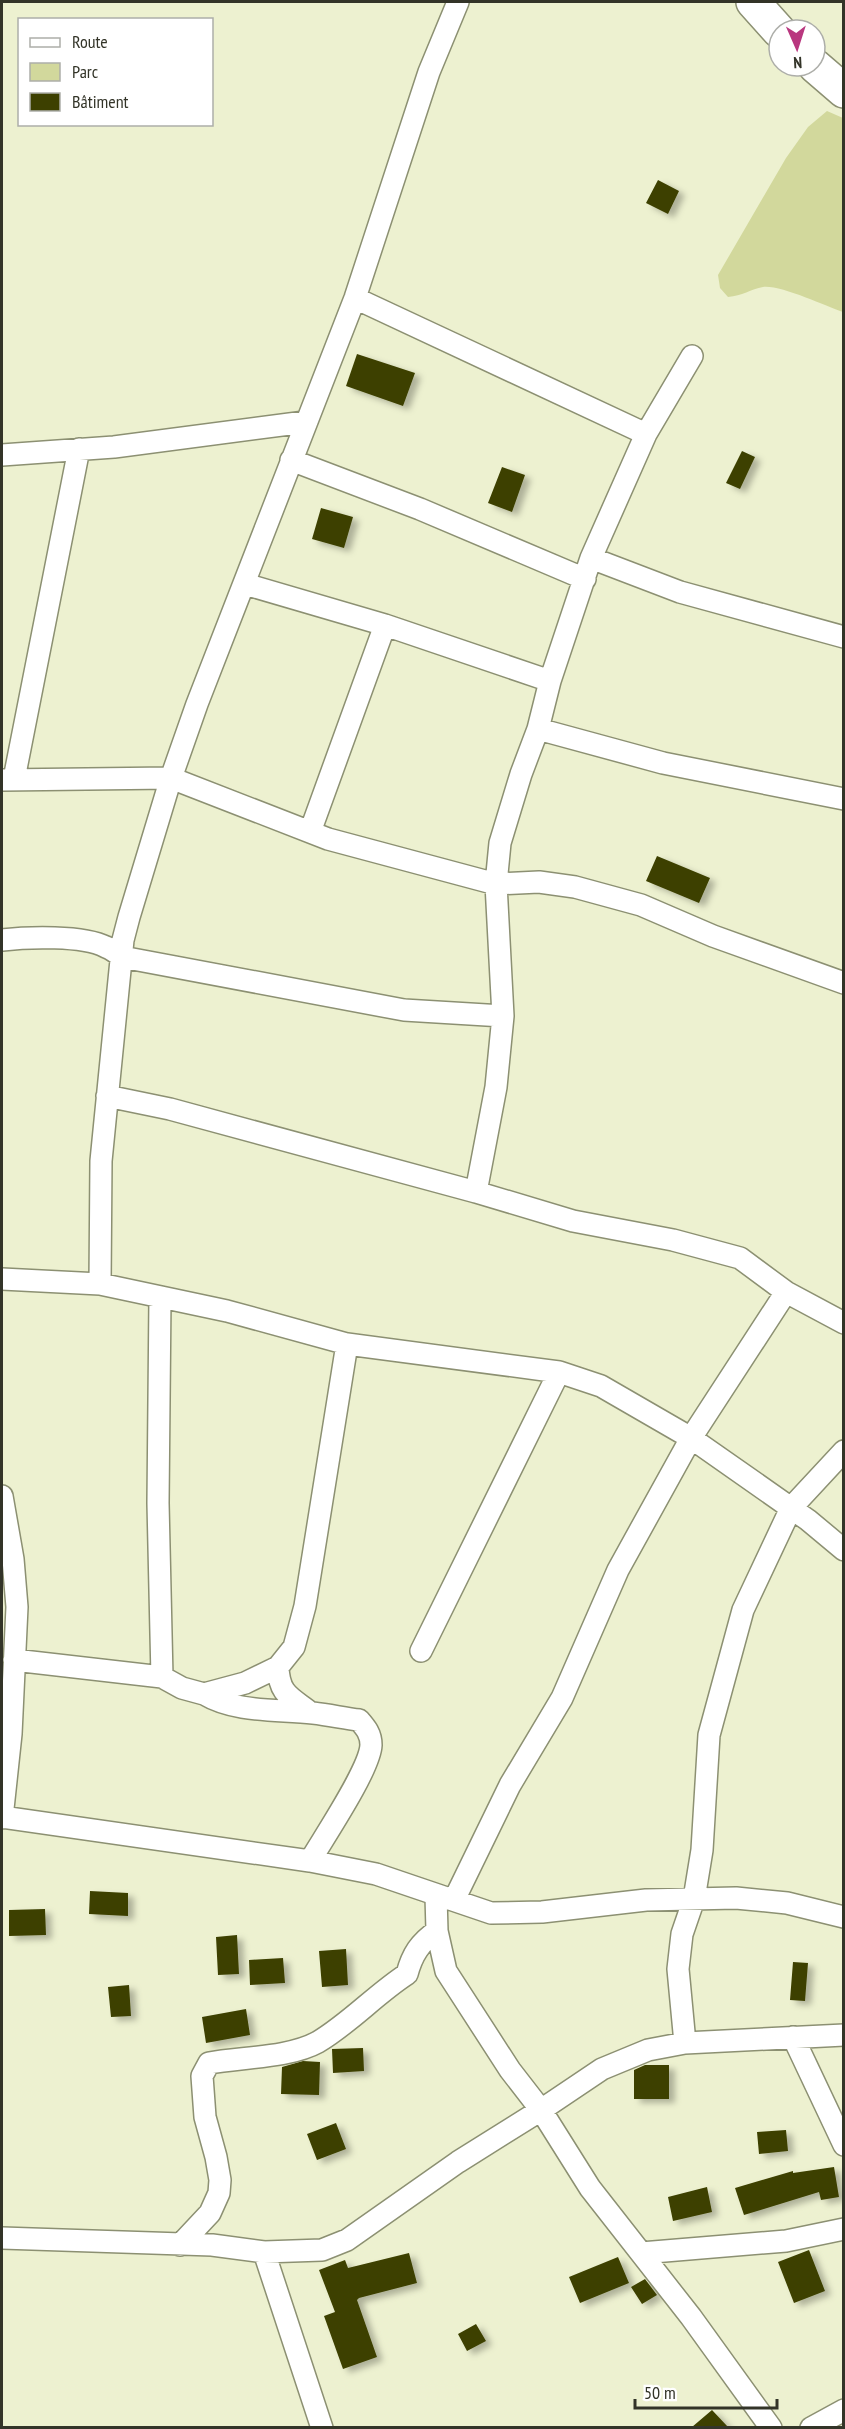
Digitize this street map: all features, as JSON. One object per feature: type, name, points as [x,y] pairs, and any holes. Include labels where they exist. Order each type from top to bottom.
[{"type":"main road","points":[[753,2],[767,18]]},
{"type":"main road","points":[[827,77],[843,91]]},
{"type":"street","points":[[100,1284],[101,1161],[123,940],[129,917],[171,778],[197,704],[355,298],[429,72],[458,2]]},
{"type":"street","points":[[355,298],[646,434]]},
{"type":"street","points":[[476,1192],[496,1087],[503,1016],[496,884],[500,843],[591,558],[646,434],[692,356]]},
{"type":"street","points":[[2,455],[79,449],[305,422]]},
{"type":"street","points":[[79,449],[8,780],[171,778],[310,832],[496,884],[539,882],[566,885],[641,905],[713,936],[843,983]]},
{"type":"street","points":[[291,460],[420,509],[585,579]]},
{"type":"street","points":[[591,558],[680,592],[843,637]]},
{"type":"street","points":[[245,584],[385,625],[550,681]]},
{"type":"street","points":[[310,832],[385,625]]},
{"type":"street","points":[[538,729],[663,763],[843,799]]},
{"type":"street","points":[[2,940],[73,939],[104,945],[122,957],[404,1010],[503,1016]]},
{"type":"street","points":[[107,1096],[180,1112],[476,1192],[573,1221],[673,1240],[740,1258],[786,1292],[843,1323]]},
{"type":"street","points":[[2,1279],[100,1284],[226,1311],[347,1344],[559,1372],[601,1386],[691,1438],[791,1508],[843,1550]]},
{"type":"street","points":[[771,2427],[691,2318],[590,2188],[541,2110],[510,2070],[446,1971],[436,1931],[445,1898],[562,1698],[618,1569],[691,1438],[786,1292]]},
{"type":"street","points":[[160,1297],[158,1503],[162,1677]]},
{"type":"street","points":[[204,1694],[245,1683],[278,1667],[294,1647],[305,1606],[347,1344]]},
{"type":"street","points":[[421,1651],[559,1372]]},
{"type":"street","points":[[685,2043],[678,1969],[682,1934],[694,1899],[702,1850],[709,1735],[743,1610],[791,1508],[843,1451]]},
{"type":"street","points":[[2,1496],[7,1561],[17,1607],[6,1734],[2,1818],[310,1861],[376,1874],[491,1913],[542,1912],[646,1900],[736,1898],[787,1903],[843,1917]]},
{"type":"street","points":[[14,1660],[162,1677],[182,1688],[204,1694],[219,1703],[271,1712],[311,1713],[359,1720],[368,1730],[371,1744],[367,1763],[310,1861]]},
{"type":"street","points":[[278,1667],[278,1682],[285,1693],[311,1713]]},
{"type":"street","points":[[180,2245],[210,2213],[219,2193],[218,2168],[205,2117],[202,2076],[209,2063],[294,2051],[318,2042],[382,1990],[407,1974],[412,1957],[425,1939],[436,1931]]},
{"type":"street","points":[[2,2238],[212,2245],[264,2252],[322,2250],[347,2240],[458,2162],[602,2069],[648,2050],[685,2043],[843,2035]]},
{"type":"street","points":[[793,2037],[843,2145]]},
{"type":"street","points":[[641,2253],[786,2241],[843,2229]]},
{"type":"street","points":[[264,2252],[322,2427]]},
{"type":"street","points":[[811,2427],[843,2410]]},
{"type":"green space","points":[[827,111],[843,118],[843,312],[791,292],[771,287],[763,287],[728,297],[720,288],[718,275],[786,158],[808,127]]},
{"type":"building","points":[[658,180],[679,191],[668,214],[646,203]]},
{"type":"building","points":[[357,354],[415,373],[403,406],[346,386]]},
{"type":"building","points":[[742,451],[755,457],[740,489],[726,483]]},
{"type":"building","points":[[502,467],[525,475],[512,512],[488,503]]},
{"type":"building","points":[[321,508],[353,517],[344,548],[312,539]]},
{"type":"building","points":[[657,856],[710,878],[699,903],[646,881]]},
{"type":"building","points":[[90,1891],[128,1893],[128,1916],[89,1914]]},
{"type":"building","points":[[45,1909],[46,1935],[9,1936],[9,1910]]},
{"type":"building","points":[[237,1935],[239,1974],[218,1975],[216,1937]]},
{"type":"building","points":[[346,1949],[348,1985],[322,1987],[319,1951]]},
{"type":"building","points":[[283,1958],[285,1983],[250,1985],[249,1960]]},
{"type":"building","points":[[793,1962],[808,1963],[805,2001],[790,2000]]},
{"type":"building","points":[[129,1985],[131,2016],[111,2017],[108,1987]]},
{"type":"building","points":[[246,2009],[250,2035],[206,2043],[202,2017]]},
{"type":"building","points":[[363,2048],[364,2071],[333,2073],[332,2049]]},
{"type":"building","points":[[303,2061],[320,2062],[319,2095],[281,2094],[282,2067]]},
{"type":"building","points":[[645,2065],[669,2065],[669,2099],[634,2099],[634,2070]]},
{"type":"building","points":[[336,2123],[346,2149],[317,2160],[307,2134]]},
{"type":"building","points":[[786,2130],[788,2151],[759,2154],[757,2132]]},
{"type":"building","points":[[834,2167],[839,2197],[821,2200],[819,2192],[744,2215],[735,2188],[793,2171],[793,2173]]},
{"type":"building","points":[[707,2187],[712,2212],[673,2221],[668,2197]]},
{"type":"building","points":[[809,2250],[825,2291],[794,2303],[778,2262]]},
{"type":"building","points":[[409,2253],[417,2283],[357,2300],[377,2357],[343,2369],[324,2316],[335,2312],[319,2270],[345,2260],[348,2268]]},
{"type":"building","points":[[618,2257],[629,2283],[580,2303],[569,2277]]},
{"type":"building","points":[[645,2279],[657,2295],[642,2304],[631,2287]]},
{"type":"building","points":[[476,2324],[486,2341],[467,2351],[458,2334]]},
{"type":"building","points":[[712,2410],[728,2427],[692,2427]]}]
